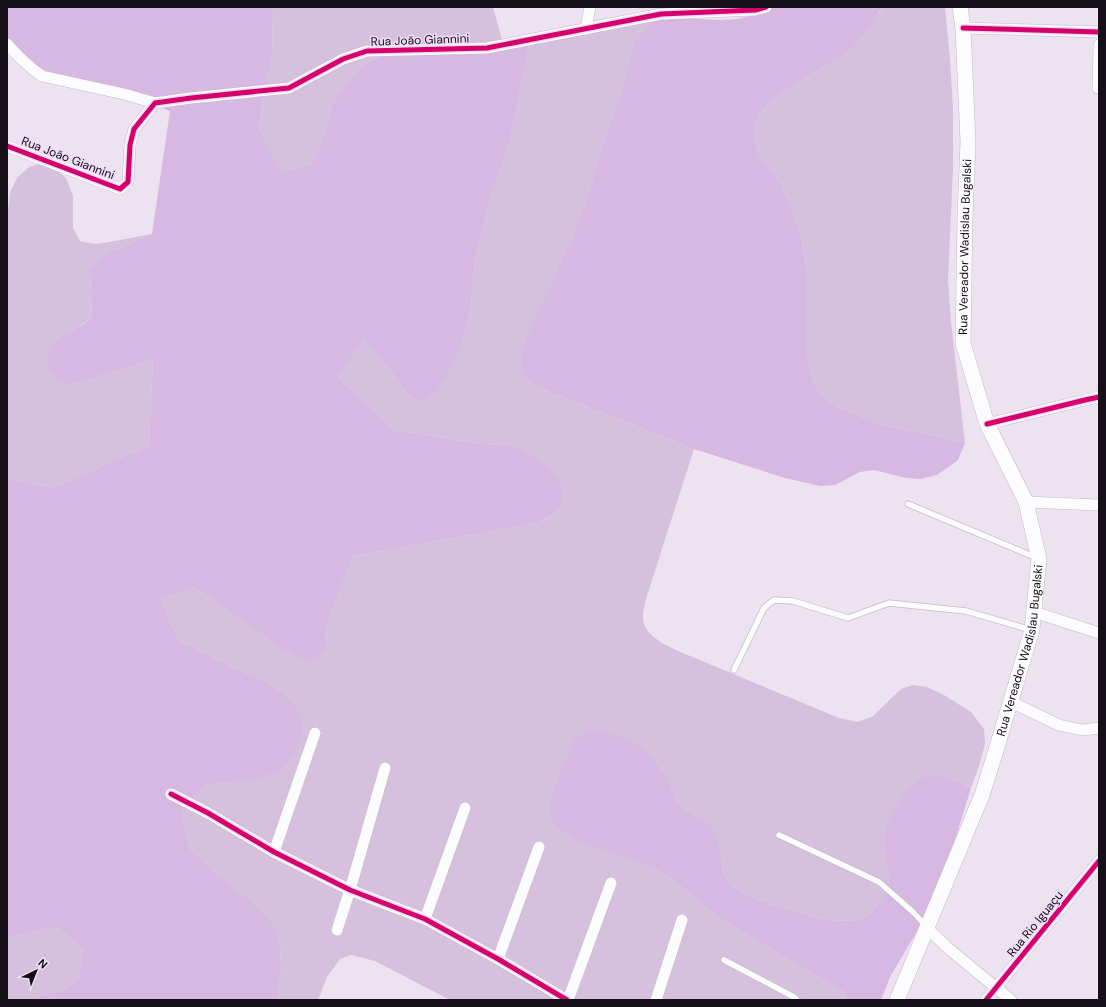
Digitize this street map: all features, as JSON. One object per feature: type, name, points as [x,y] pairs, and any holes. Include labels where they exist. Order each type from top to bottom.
[{"type":"main road","name":"Rua Vereador Wadislau Bugalski","points":[[897,1000],[982,795],[1032,630],[1039,559],[1026,502],[988,424],[963,343],[964,240],[968,142],[963,28],[960,7]]},
{"type":"street","points":[[586,29],[590,7]]},
{"type":"street","name":"Rua João Giannini","points":[[7,146],[120,189],[128,182],[130,145],[134,129],[155,103],[290,88],[342,59],[366,50],[487,48],[661,14],[755,10],[766,7]]},
{"type":"street","points":[[963,28],[1099,32]]},
{"type":"street","points":[[7,44],[17,56],[42,76],[124,94],[155,103]]},
{"type":"street","points":[[1098,88],[1099,45]]},
{"type":"street","points":[[988,424],[1099,397]]},
{"type":"street","points":[[1026,502],[1099,505]]},
{"type":"street","points":[[1034,612],[1099,633]]},
{"type":"street","points":[[1011,702],[1059,725],[1082,730],[1099,728]]},
{"type":"street","points":[[274,852],[315,733]]},
{"type":"street","points":[[337,930],[386,768]]},
{"type":"street","points":[[171,794],[208,813],[274,852],[350,890],[425,920],[498,959],[568,1000],[611,883]]},
{"type":"street","points":[[425,920],[465,808]]},
{"type":"street","points":[[498,959],[539,847]]},
{"type":"street","name":"Rua Rio Iguaçu","points":[[986,1000],[1099,861]]},
{"type":"street","points":[[656,1000],[682,920]]},
{"type":"street","points":[[927,928],[948,949],[1011,1000]]},
{"type":"lane","points":[[908,504],[1039,559]]},
{"type":"lane","points":[[734,670],[764,608],[774,600],[793,601],[848,618],[889,603],[966,611],[1032,630]]},
{"type":"lane","points":[[779,835],[879,882],[913,912],[927,928]]},
{"type":"lane","points":[[724,960],[797,1000]]},
{"type":"shaded area","points":[[7,7],[273,7],[272,57],[262,106],[259,130],[280,171],[311,165],[319,151],[332,105],[349,79],[365,64],[380,56],[529,44],[509,144],[491,195],[475,260],[468,320],[460,348],[446,376],[437,391],[424,400],[417,400],[403,390],[397,378],[364,340],[338,377],[394,430],[480,444],[506,445],[522,450],[546,466],[557,478],[563,494],[561,506],[552,515],[537,523],[353,556],[327,625],[326,645],[319,656],[307,660],[297,657],[273,642],[216,601],[194,588],[160,598],[178,640],[238,670],[265,681],[280,691],[296,706],[303,727],[294,755],[281,770],[257,779],[223,782],[204,786],[181,811],[190,849],[217,875],[258,908],[269,920],[276,933],[280,945],[281,967],[278,1000],[34,1000],[39,996],[64,989],[78,980],[83,950],[57,927],[30,932],[7,939],[7,478],[53,488],[149,445],[153,360],[72,384],[58,381],[49,370],[47,357],[54,343],[60,337],[84,324],[92,317],[90,270],[103,257],[115,250],[152,234],[170,111],[108,87],[52,78],[7,50]]},
{"type":"shaded area","points":[[273,7],[493,7],[504,47],[380,56],[365,64],[349,79],[332,105],[319,151],[311,165],[280,171],[259,131],[262,106],[272,57]]},
{"type":"shaded area","points":[[771,7],[882,7],[871,27],[851,49],[769,102],[758,116],[753,136],[760,156],[778,180],[786,196],[802,243],[807,273],[807,348],[809,366],[814,383],[823,397],[835,406],[881,425],[965,443],[958,460],[937,475],[921,479],[906,478],[874,470],[860,472],[835,485],[820,486],[785,478],[694,449],[553,393],[533,383],[523,372],[521,357],[525,341],[572,239],[625,81],[635,42],[659,14],[722,20],[742,18]]},
{"type":"shaded area","points":[[882,7],[945,7],[953,108],[953,169],[948,280],[951,322],[965,443],[881,425],[835,406],[823,397],[814,383],[809,366],[807,348],[807,273],[802,243],[786,196],[778,180],[760,156],[753,136],[758,116],[769,102],[784,91],[837,59],[880,12]]},
{"type":"shaded area","points":[[659,14],[625,81],[572,239],[542,389],[694,449],[645,602],[643,615],[644,623],[650,634],[678,651],[839,718],[857,722],[872,717],[901,689],[913,685],[927,687],[944,695],[971,712],[984,729],[985,744],[971,788],[949,778],[885,853],[889,880],[883,900],[871,913],[857,920],[837,921],[777,907],[744,894],[731,886],[723,872],[721,851],[702,819],[685,810],[678,803],[667,777],[651,755],[646,865],[670,877],[719,918],[844,992],[847,1000],[450,1000],[375,961],[351,955],[340,959],[327,977],[318,1000],[278,1000],[281,967],[280,945],[217,875],[190,849],[181,811],[204,786],[223,782],[280,691],[265,681],[238,670],[178,640],[160,598],[194,588],[216,601],[326,645],[327,625],[353,556],[537,523],[551,516],[557,510],[560,506],[563,494],[506,445],[480,444],[394,430],[338,377],[364,339],[397,378],[403,390],[417,400],[424,400],[468,320],[475,260],[491,195],[509,144],[529,44]]},
{"type":"shaded area","points":[[39,164],[57,170],[66,178],[73,196],[73,228],[80,241],[95,244],[152,234],[115,250],[90,270],[92,317],[54,343],[72,384],[153,360],[149,445],[53,488],[7,478],[8,211],[10,193],[17,178],[29,167]]},
{"type":"shaded area","points":[[587,731],[605,731],[634,742],[651,755],[667,777],[678,803],[685,810],[702,819],[713,828],[721,851],[723,872],[731,886],[744,894],[777,907],[837,921],[857,920],[871,913],[883,900],[889,880],[885,853],[885,834],[890,817],[904,794],[919,779],[930,775],[949,778],[971,788],[942,882],[919,928],[890,977],[881,1000],[847,1000],[844,992],[719,918],[670,877],[646,865],[573,839],[559,829],[551,818],[550,808],[554,789],[571,747],[575,740]]},
{"type":"shaded area","points":[[57,927],[83,950],[78,980],[64,989],[39,996],[34,1000],[7,1000],[7,939],[30,932]]},
{"type":"cycle path","points":[[7,146],[120,189],[128,182],[130,145],[134,129],[155,103],[289,88],[343,59],[367,51],[487,48],[661,14],[755,10],[766,7]]},
{"type":"cycle path","points":[[963,28],[1099,32]]},
{"type":"cycle path","points":[[987,424],[1099,397]]},
{"type":"cycle path","points":[[171,794],[208,813],[274,852],[350,890],[425,919],[498,959],[567,1000]]},
{"type":"cycle path","points":[[986,1000],[1099,861]]}]
